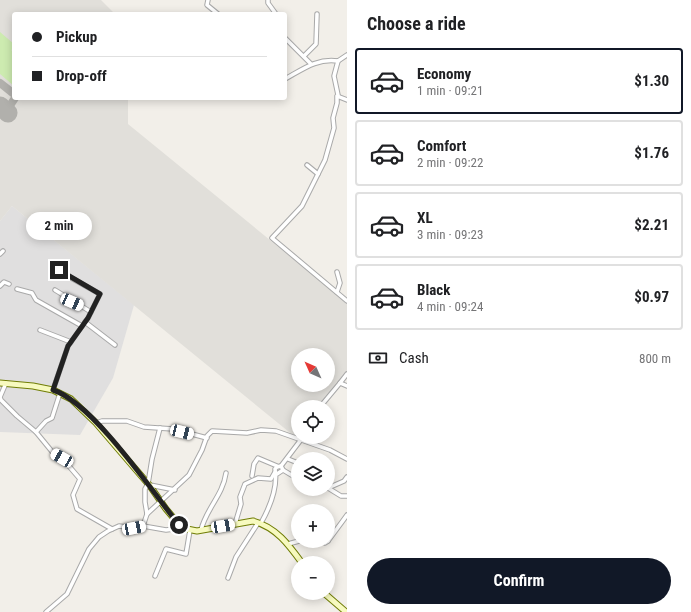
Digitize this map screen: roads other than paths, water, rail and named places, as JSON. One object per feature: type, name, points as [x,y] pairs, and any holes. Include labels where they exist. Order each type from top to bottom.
[{"type":"street","points":[[208,0],[207,4],[216,12]]},
{"type":"street","points":[[268,0],[268,3],[275,12]]},
{"type":"street","points":[[304,56],[316,44],[317,14]]},
{"type":"street","points":[[287,40],[311,64]]},
{"type":"street","points":[[347,54],[338,61],[334,76],[338,95],[333,118],[334,128],[324,160],[302,206],[272,238],[347,301]]},
{"type":"street","points":[[287,78],[311,64],[327,60],[338,61]]},
{"type":"street","points":[[338,95],[347,100]]},
{"type":"street","points":[[307,165],[318,174]]},
{"type":"street","points":[[53,390],[60,366],[71,342],[85,322],[100,294],[57,270]]},
{"type":"street","points":[[337,272],[340,282],[337,292]]},
{"type":"street","points":[[0,286],[4,282],[9,284]]},
{"type":"street","points":[[17,289],[32,293],[36,300],[82,326]]},
{"type":"street","points":[[55,290],[91,312]]},
{"type":"street","points":[[85,322],[114,345]]},
{"type":"street","points":[[40,330],[71,342]]},
{"type":"street","points":[[326,400],[347,374]]},
{"type":"street","points":[[0,383],[33,386],[53,390],[70,399],[96,423],[149,484],[182,528]]},
{"type":"street","points":[[6,383],[0,397],[1,400],[36,432],[54,454],[62,458],[80,479],[73,495],[77,509],[112,529]]},
{"type":"street","points":[[340,383],[347,386]]},
{"type":"street","points":[[36,432],[46,421],[52,418],[60,393]]},
{"type":"street","points":[[96,423],[121,420],[144,427],[160,428],[207,438]]},
{"type":"street","points":[[143,526],[147,514],[145,489],[149,484],[152,459],[160,428]]},
{"type":"street","points":[[147,514],[189,475],[212,431],[220,430],[237,433],[276,431],[291,434]]},
{"type":"street","points":[[235,524],[245,484],[256,479],[271,479],[288,459],[298,444]]},
{"type":"street","points":[[316,444],[347,460]]},
{"type":"street","points":[[250,481],[254,464],[258,458],[280,467],[291,474]]},
{"type":"street","points":[[228,578],[236,557],[271,504],[276,473],[280,467]]},
{"type":"street","points":[[200,530],[206,514],[213,505],[222,488],[226,473]]},
{"type":"street","points":[[252,476],[256,479]]},
{"type":"street","points":[[335,485],[346,480]]},
{"type":"street","points":[[149,484],[174,490]]},
{"type":"street","points":[[335,492],[341,496],[347,496]]},
{"type":"street","points":[[335,533],[346,520],[347,515]]},
{"type":"street","points":[[46,612],[67,594],[89,549],[99,537],[119,526],[134,528],[143,526],[166,530],[182,528],[200,530],[235,524],[259,523],[277,533],[297,556]]},
{"type":"street","points":[[155,576],[166,549],[170,549],[184,555],[186,554],[190,530]]},
{"type":"street","points":[[332,600],[346,612]]}]
